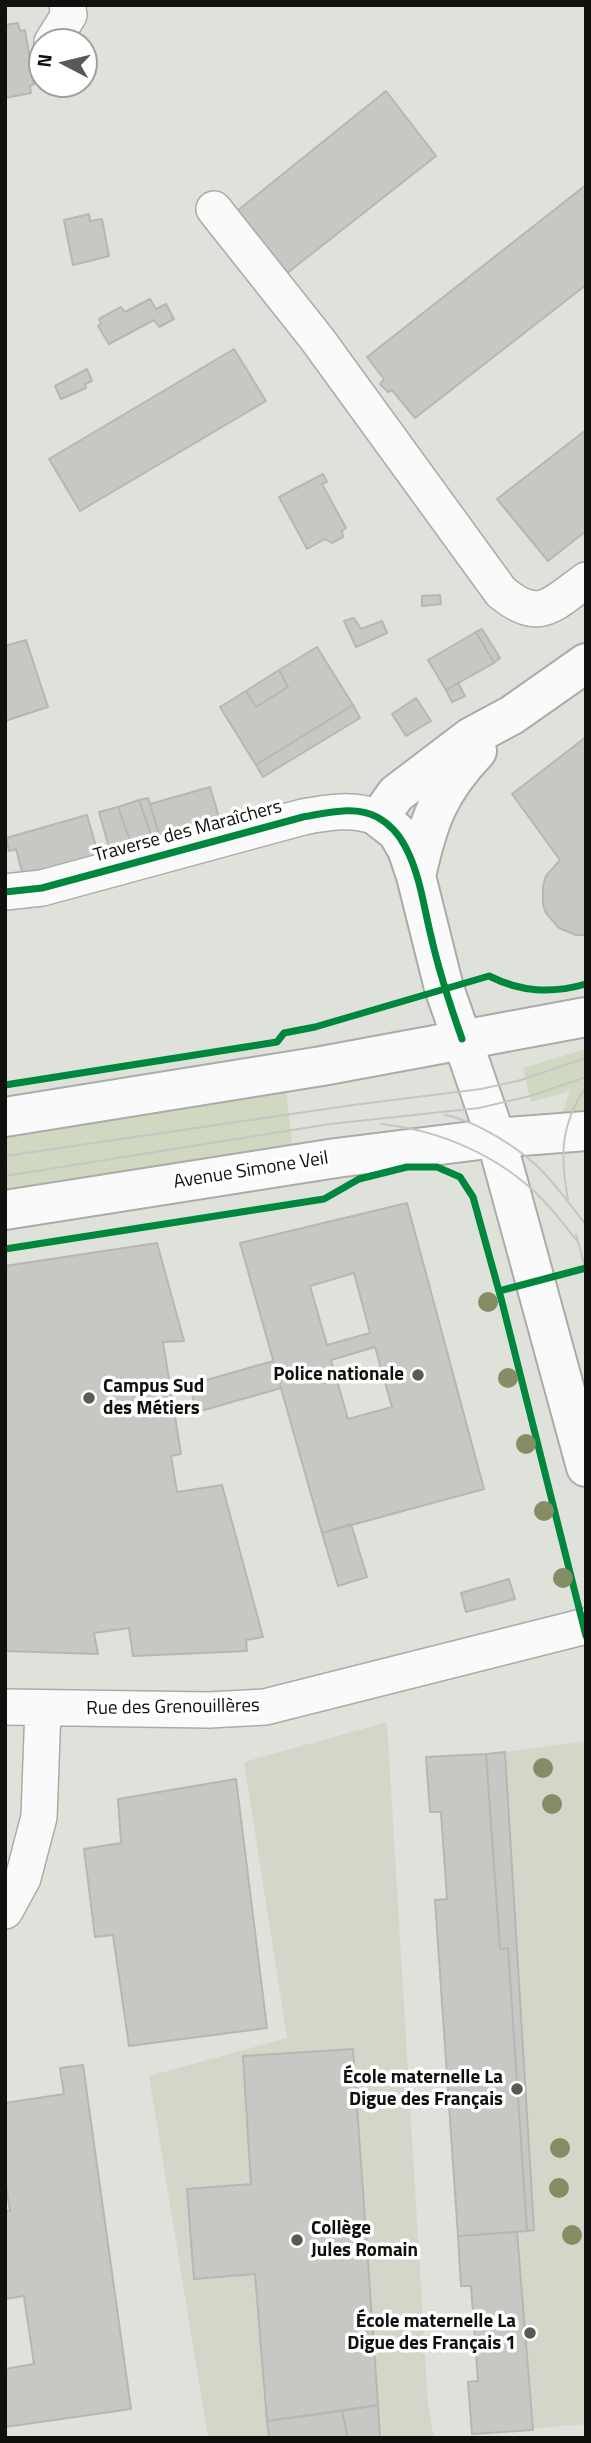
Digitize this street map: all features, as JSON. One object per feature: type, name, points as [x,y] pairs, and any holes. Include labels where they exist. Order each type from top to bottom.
[{"type":"main road","points":[[586,663],[512,715],[471,737],[396,794],[379,818],[397,832],[407,849],[416,876],[444,988],[496,1138],[586,1467]]},
{"type":"main road","points":[[416,876],[431,818],[444,791],[466,763],[512,715]]},
{"type":"main road","points":[[5,1117],[322,1066],[586,1017]]},
{"type":"main road","name":"Avenue Simone Veil","points":[[5,1210],[335,1158],[496,1138],[586,1131]]},
{"type":"street","points":[[61,28],[69,15],[67,5]]},
{"type":"street","points":[[214,209],[317,339],[501,592],[517,605],[531,609],[550,607],[586,580]]},
{"type":"street","name":"Traverse des Maraîchers","points":[[5,892],[42,888],[303,817],[346,811],[364,812],[379,818]]},
{"type":"street","name":"Rue des Grenouillères","points":[[5,1707],[209,1710],[265,1707],[586,1626]]},
{"type":"street","points":[[5,1911],[23,1878],[39,1817],[43,1708]]},
{"type":"shaded area","name":"Collège Jules Romain","points":[[387,1722],[428,2404],[434,2438],[208,2438],[149,2076],[287,2038],[244,1762]]},
{"type":"shaded area","points":[[586,1741],[586,2424],[472,2434],[468,2382],[478,2380],[471,2286],[461,2286],[435,1900],[447,1899],[441,1812],[430,1812],[426,1757],[505,1752]]},
{"type":"green space","points":[[586,1049],[586,1114],[559,1122],[570,1091],[531,1102],[523,1068]]},
{"type":"green space","points":[[286,1089],[293,1151],[5,1195],[5,1134]]},
{"type":"building","points":[[18,23],[20,31],[25,30],[28,48],[28,94],[5,98],[5,25]]},
{"type":"building","points":[[386,91],[436,156],[286,274],[237,211]]},
{"type":"building","points":[[586,185],[586,285],[415,418],[392,390],[388,392],[380,384],[384,379],[367,357]]},
{"type":"building","points":[[89,214],[90,221],[102,219],[109,256],[73,265],[64,220]]},
{"type":"building","points":[[150,299],[156,309],[166,304],[174,319],[159,327],[154,320],[109,344],[98,326],[101,324],[99,319],[121,307],[125,312]]},
{"type":"building","points":[[234,349],[266,401],[80,511],[49,459]]},
{"type":"building","points":[[87,369],[92,381],[85,384],[86,388],[61,399],[55,386]]},
{"type":"building","points":[[586,430],[586,531],[548,561],[497,499]]},
{"type":"building","points":[[323,474],[327,482],[322,484],[346,528],[342,531],[343,537],[332,543],[325,539],[307,549],[279,497]]},
{"type":"building","points":[[440,595],[441,604],[422,606],[422,596]]},
{"type":"building","points":[[354,618],[361,629],[382,621],[387,633],[356,647],[344,621]]},
{"type":"building","points":[[482,629],[500,658],[494,663],[476,632]]},
{"type":"building","points":[[476,632],[494,663],[446,690],[428,660]]},
{"type":"building","points":[[26,640],[48,707],[5,721],[5,646]]},
{"type":"building","points":[[317,647],[353,705],[256,765],[220,707],[246,691],[256,707],[288,687],[279,670]]},
{"type":"building","points":[[279,670],[288,687],[256,707],[246,691]]},
{"type":"building","points":[[458,683],[465,696],[452,702],[446,690]]},
{"type":"building","points":[[416,698],[431,721],[406,736],[392,714]]},
{"type":"building","points":[[353,705],[360,718],[263,777],[256,765]]},
{"type":"building","points":[[586,737],[586,935],[576,935],[559,928],[546,913],[543,886],[546,876],[560,860],[512,794]]},
{"type":"building","points":[[210,787],[219,817],[159,835],[150,804]]},
{"type":"building","points":[[148,798],[162,844],[112,858],[99,812],[118,807],[130,841],[151,835],[139,800]]},
{"type":"building","points":[[139,800],[151,835],[130,841],[118,807]]},
{"type":"building","points":[[87,815],[100,861],[24,879],[16,849],[9,851],[6,838]]},
{"type":"building","points":[[219,817],[222,827],[162,844],[159,835]]},
{"type":"building","name":"Police nationale","points":[[407,1203],[484,1489],[322,1533],[240,1243]],"holes":[[[354,1273],[370,1333],[327,1345],[310,1286]],[[375,1347],[392,1407],[348,1419],[331,1360]]]},
{"type":"building","name":"Campus Sud des Métiers","points":[[157,1243],[184,1341],[163,1342],[181,1454],[171,1456],[177,1492],[222,1485],[263,1637],[246,1640],[247,1651],[133,1656],[129,1628],[94,1633],[98,1654],[5,1651],[5,1266]]},
{"type":"building","points":[[273,1361],[281,1388],[197,1412],[189,1385]]},
{"type":"building","points":[[351,1524],[367,1577],[338,1586],[322,1533]]},
{"type":"building","points":[[509,1579],[515,1599],[466,1612],[461,1593]]},
{"type":"building","points":[[505,1752],[534,2230],[527,2231],[508,1948],[500,1949],[486,1754]]},
{"type":"building","points":[[486,1754],[500,1949],[508,1948],[527,2231],[458,2236],[435,1900],[447,1899],[441,1812],[430,1812],[426,1757]]},
{"type":"building","points":[[236,1779],[267,2028],[129,2046],[113,1935],[95,1937],[84,1849],[121,1843],[118,1799]]},
{"type":"building","points":[[353,2049],[378,2405],[267,2421],[255,2274],[194,2279],[187,2189],[251,2184],[243,2056]]},
{"type":"building","points":[[83,2065],[131,2409],[5,2427],[5,2369],[34,2364],[24,2296],[5,2299],[5,2211],[10,2211],[5,2178],[5,2103],[64,2094],[60,2068]]},
{"type":"building","points":[[517,2232],[533,2430],[472,2434],[468,2382],[478,2381],[471,2286],[461,2286],[458,2236]]},
{"type":"building","points":[[378,2405],[380,2438],[348,2438],[342,2411]]},
{"type":"building","points":[[342,2411],[348,2438],[269,2438],[267,2421]]},
{"type":"tram line","points":[[5,1156],[481,1089],[521,1080],[586,1058]]},
{"type":"tram line","points":[[5,1176],[330,1124],[479,1108],[530,1096],[586,1077]]},
{"type":"tram line","points":[[568,1200],[564,1141],[571,1114],[586,1086]]},
{"type":"tram line","points":[[445,1115],[485,1130],[524,1155],[550,1179],[586,1225]]},
{"type":"tram line","points":[[381,1124],[425,1132],[488,1158],[542,1199],[577,1241]]},
{"type":"tram line","points":[[586,1147],[586,1168]]},
{"type":"tram line","points":[[576,1234],[586,1271]]},
{"type":"cycle path","points":[[5,892],[42,888],[303,817],[341,811],[368,813],[382,820],[394,831],[411,858],[441,975],[462,1039]]},
{"type":"cycle path","points":[[5,1085],[277,1042],[284,1033],[315,1027],[489,976],[536,990],[586,984]]},
{"type":"cycle path","points":[[5,1249],[324,1199],[359,1179],[407,1167],[437,1167],[460,1177],[473,1197],[502,1302],[586,1636]]},
{"type":"cycle path","points":[[499,1291],[586,1268]]},
{"type":"place","name":"Police nationale","points":[[418,1375]]},
{"type":"place","name":"Campus Sud des Métiers","points":[[89,1398]]},
{"type":"place","name":"École maternelle La Digue des Français","points":[[517,2089]]},
{"type":"place","name":"Collège Jules Romain","points":[[297,2240]]},
{"type":"place","name":"École maternelle La Digue des Français 1","points":[[530,2333]]}]
